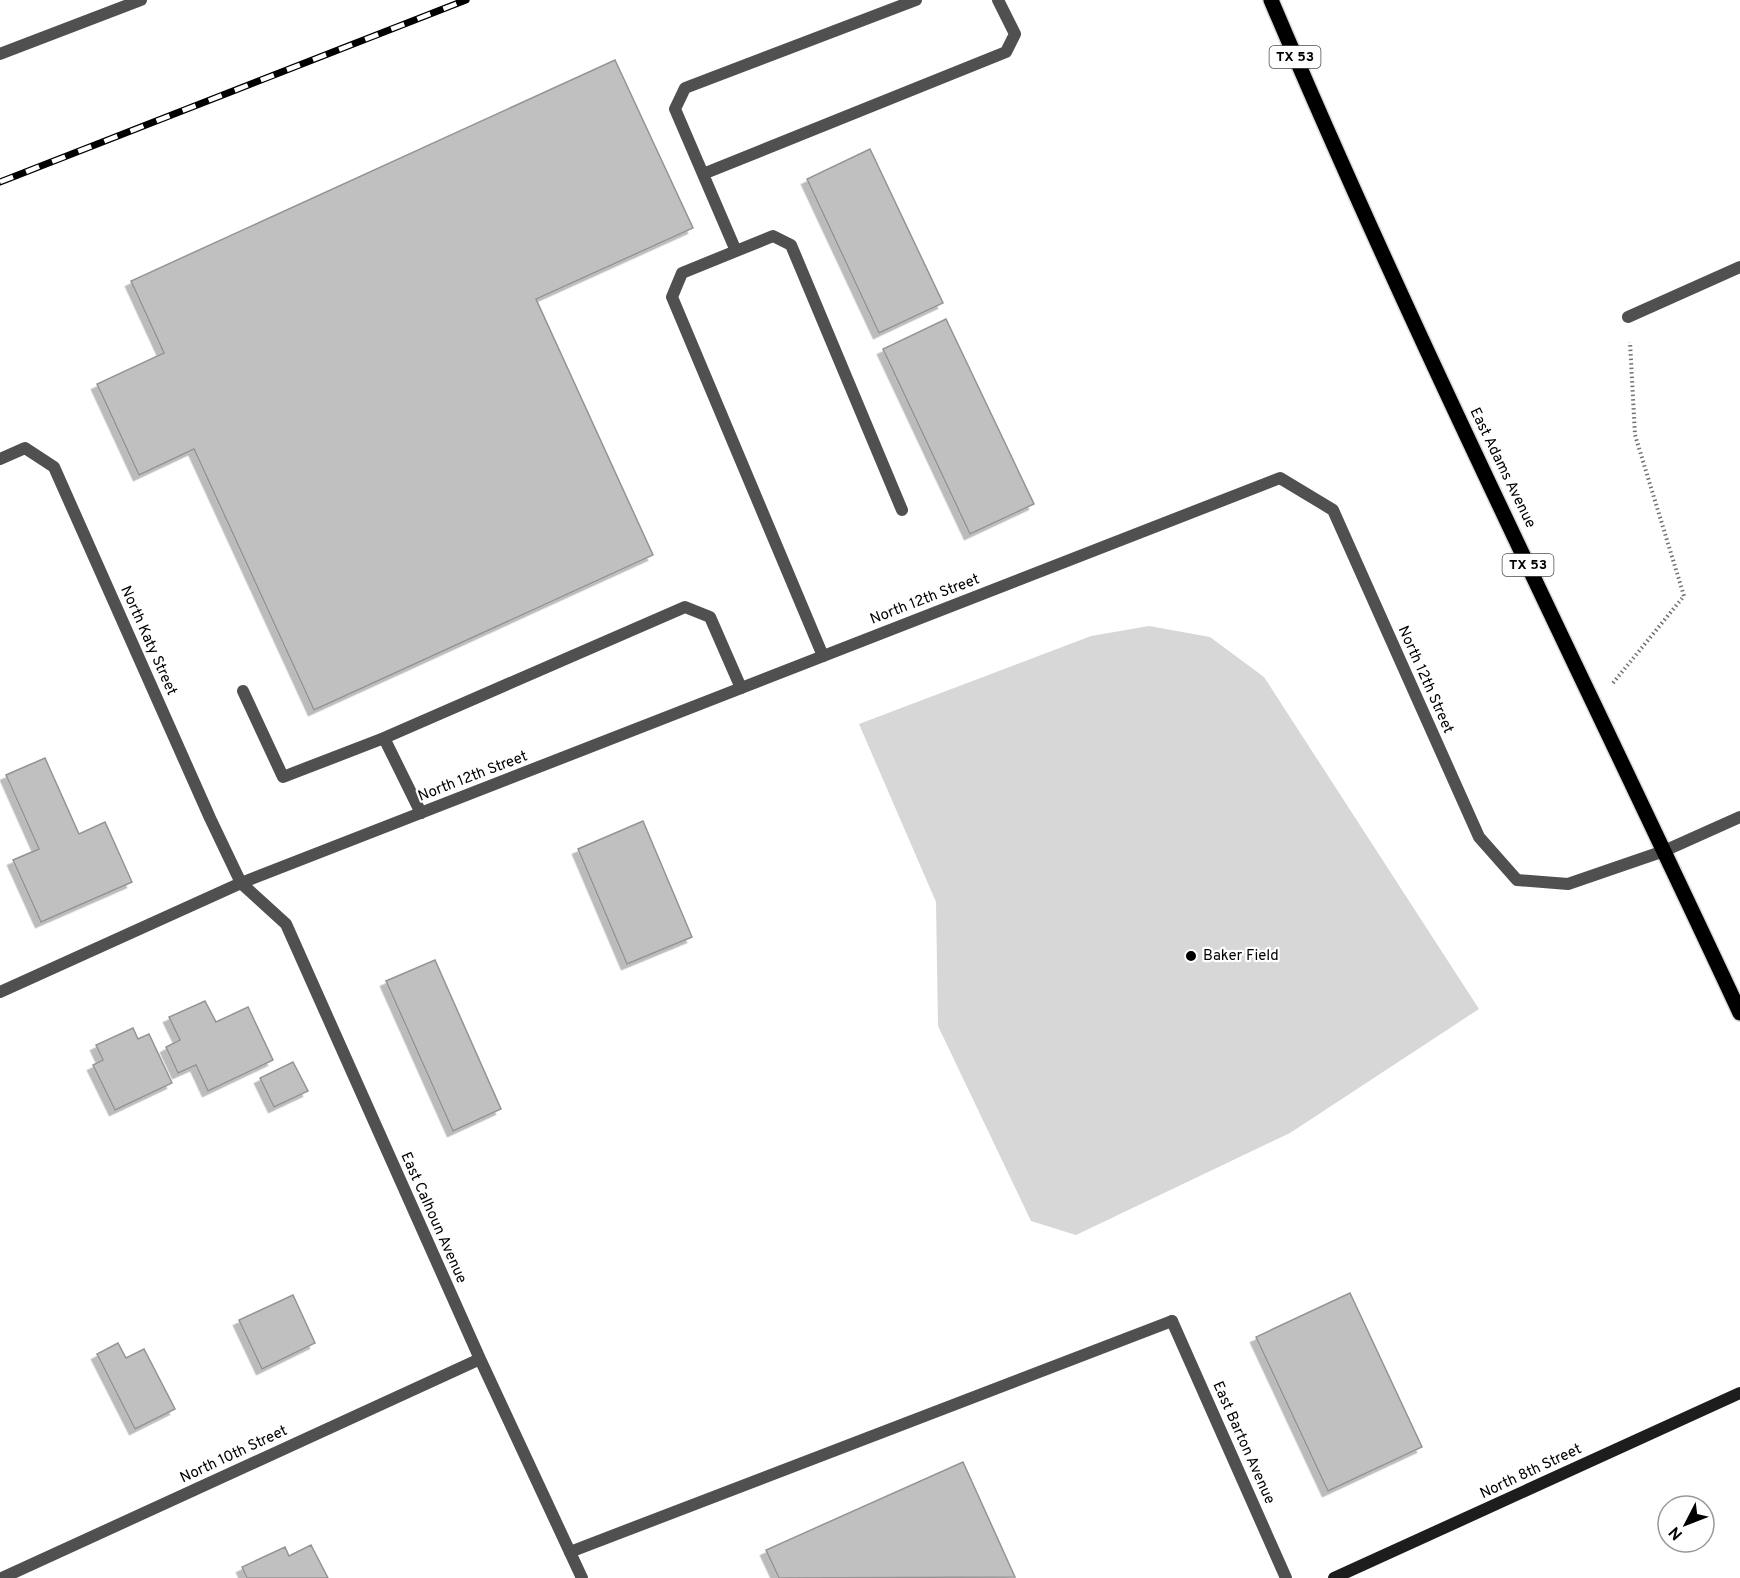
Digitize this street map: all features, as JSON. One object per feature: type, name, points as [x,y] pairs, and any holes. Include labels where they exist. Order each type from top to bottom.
[{"type":"main road","name":"East Adams Avenue","points":[[1270,0],[1450,403],[1740,1013]]},
{"type":"street","points":[[0,54],[141,0]]},
{"type":"street","points":[[736,252],[675,109],[685,88],[916,0]]},
{"type":"street","points":[[703,174],[1006,52],[1015,34],[998,0]]},
{"type":"street","points":[[823,656],[672,297],[682,273],[773,236],[791,245],[902,510]]},
{"type":"street","points":[[1628,317],[1740,267]]},
{"type":"street","name":"North Katy Street","points":[[0,459],[25,448],[54,467],[241,883]]},
{"type":"street","name":"North 12th Street","points":[[0,992],[241,883],[1280,478],[1333,510],[1479,837],[1517,880],[1568,884],[1664,851]]},
{"type":"street","points":[[243,691],[283,777],[384,738],[685,607],[710,617],[741,688]]},
{"type":"street","points":[[384,738],[421,813]]},
{"type":"street","points":[[1664,851],[1740,817]]},
{"type":"street","name":"East Calhoun Avenue","points":[[241,883],[286,924],[480,1359],[582,1578]]},
{"type":"street","name":"East Barton Avenue","points":[[570,1552],[1172,1321],[1286,1578]]},
{"type":"street","name":"North 10th Street","points":[[2,1578],[480,1359]]},
{"type":"street","name":"North 8th Street","points":[[1334,1578],[1740,1393]]},
{"type":"path","points":[[1595,705],[1684,596],[1635,435],[1628,317]]},
{"type":"shaded area","name":"Baker Field","points":[[1149,626],[1210,637],[1264,677],[1479,1009],[1290,1133],[1076,1235],[1031,1221],[938,1026],[936,902],[859,724],[1091,636]]},
{"type":"building","points":[[615,60],[693,228],[536,299],[653,555],[314,710],[194,449],[139,475],[97,384],[164,353],[131,281]]},
{"type":"building","points":[[870,149],[943,303],[879,333],[807,179]]},
{"type":"building","points":[[946,319],[1034,504],[970,534],[883,349]]},
{"type":"building","points":[[45,758],[79,834],[105,822],[132,882],[41,922],[13,860],[39,849],[6,775]]},
{"type":"building","points":[[643,821],[692,937],[627,964],[578,849]]},
{"type":"building","points":[[435,960],[501,1109],[453,1131],[386,981]]},
{"type":"building","points":[[205,1001],[216,1022],[248,1007],[273,1060],[208,1091],[196,1065],[178,1073],[166,1047],[180,1040],[169,1017]]},
{"type":"building","points":[[133,1028],[138,1039],[149,1034],[172,1083],[115,1110],[93,1065],[103,1060],[96,1045]]},
{"type":"building","points":[[293,1062],[308,1091],[274,1107],[260,1078]]},
{"type":"building","points":[[1350,1293],[1422,1447],[1328,1491],[1256,1337]]},
{"type":"building","points":[[293,1295],[315,1343],[262,1369],[239,1320]]},
{"type":"building","points":[[118,1343],[126,1358],[144,1349],[175,1409],[135,1429],[97,1354]]},
{"type":"building","points":[[963,1462],[1015,1577],[779,1578],[766,1550]]},
{"type":"building","points":[[311,1545],[328,1578],[247,1578],[242,1567],[285,1547],[289,1556]]},
{"type":"railway","points":[[0,182],[466,0]]},
{"type":"place","name":"Baker Field","points":[[1191,956]]}]
